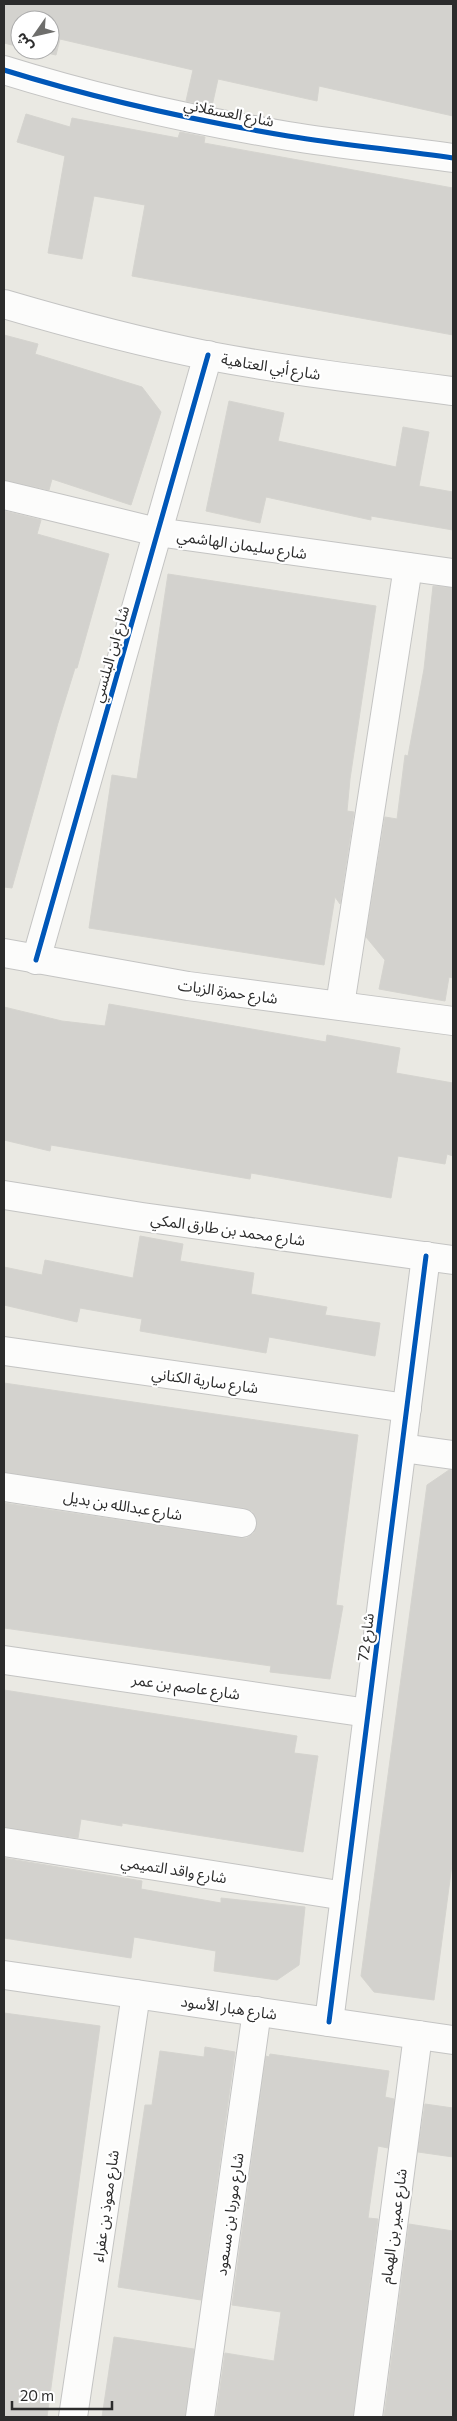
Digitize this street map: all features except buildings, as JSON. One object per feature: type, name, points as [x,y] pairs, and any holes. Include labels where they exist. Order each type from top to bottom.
[{"type":"street","name":"شارع العسقلاني","points":[[4,70],[124,104],[206,122],[290,136],[453,158]]},
{"type":"street","name":"شارع أبي العتاهية","points":[[4,304],[115,335],[208,355],[277,368],[453,391]]},
{"type":"street","name":"شارع ابن البلنسي","points":[[36,960],[208,355]]},
{"type":"street","name":"شارع سليمان الهاشمي","points":[[4,495],[157,532],[453,573]]},
{"type":"street","points":[[340,1005],[408,567]]},
{"type":"street","name":"شارع حمزة الزيات","points":[[4,953],[188,986],[453,1021]]},
{"type":"street","name":"شارع محمد بن طارق المكي","points":[[4,1195],[44,1203],[453,1260]]},
{"type":"street","name":"شارع 72","points":[[329,2022],[426,1256]]},
{"type":"street","name":"شارع سارية الكناني","points":[[4,1350],[407,1408]]},
{"type":"street","points":[[402,1448],[453,1455]]},
{"type":"street","name":"شارع عبدالله بن بديل","points":[[4,1487],[242,1523]]},
{"type":"street","name":"شارع عاصم بن عمر","points":[[4,1660],[368,1713]]},
{"type":"street","name":"شارع واقد التميمي","points":[[4,1842],[345,1896]]},
{"type":"street","name":"شارع هبار الأسود","points":[[4,1975],[418,2035],[453,2037]]},
{"type":"street","name":"شارع معوذ بن عفراء","points":[[73,2417],[136,1994]]},
{"type":"street","name":"شارع موربا بن مسعود","points":[[200,2417],[257,2012]]},
{"type":"street","name":"شارع عمير بن الهمام","points":[[368,2417],[418,2035]]},
{"type":"cycle path","points":[[4,70],[109,99],[216,123],[309,139],[453,158]]},
{"type":"cycle path","points":[[36,960],[208,355]]},
{"type":"cycle path","points":[[329,2022],[426,1256]]}]
